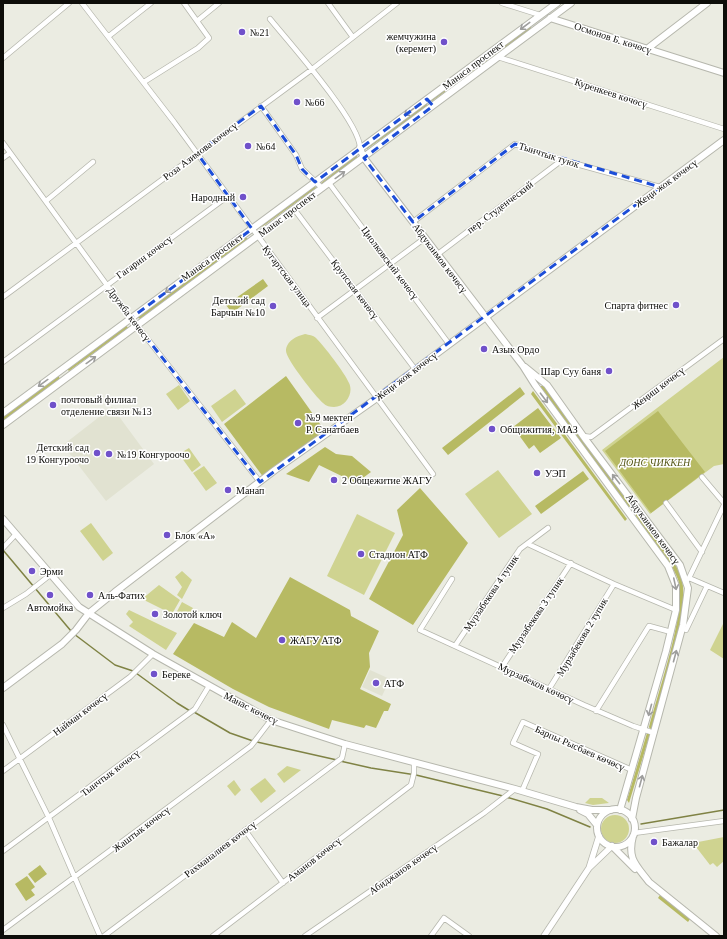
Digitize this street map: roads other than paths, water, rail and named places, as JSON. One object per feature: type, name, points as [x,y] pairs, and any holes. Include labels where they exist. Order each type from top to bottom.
[{"type":"main road","name":"Манаса проспект","points":[[3,413],[556,3]]},
{"type":"main road","name":"Манас проспект","points":[[3,425],[571,3]]},
{"type":"main road","points":[[647,49],[708,3]]},
{"type":"main road","name":"Осмонов Б. көчөсү","points":[[540,15],[724,73]]},
{"type":"main road","points":[[481,59],[486,67]]},
{"type":"main road","points":[[427,99],[433,106]]},
{"type":"main road","name":"Жеңи жок көчөсү","points":[[3,688],[71,636],[89,613],[114,592],[260,482],[486,318],[724,140]]},
{"type":"main road","name":"Абдукаимов көчөсү","points":[[360,148],[364,158],[523,366],[535,386],[630,512],[674,576],[677,595],[676,610],[671,632],[645,730],[620,810]]},
{"type":"main road","name":"Абдукаимов көчөсү","points":[[523,366],[547,385],[590,446],[637,506],[680,566],[688,580],[687,604],[683,625],[632,819]]},
{"type":"main road","points":[[630,512],[637,506]]},
{"type":"main road","name":"Манас көчөсү","points":[[3,519],[79,607],[153,654],[271,720],[345,744],[414,762],[512,791],[522,791],[576,807]]},
{"type":"main road","points":[[576,807],[592,810],[620,810],[627,813],[632,819],[633,834],[630,848],[635,865],[649,882]]},
{"type":"main road","points":[[576,807],[588,814],[597,825],[599,836],[607,844],[612,846],[649,882],[716,936]]},
{"type":"main road","points":[[597,825],[600,817],[611,810]]},
{"type":"main road","points":[[612,846],[624,844],[633,834]]},
{"type":"street","points":[[3,58],[69,3]]},
{"type":"street","name":"Кугартская улица","points":[[82,3],[109,36],[197,153],[257,237],[433,474]]},
{"type":"street","points":[[109,36],[151,3]]},
{"type":"street","points":[[144,82],[198,48],[209,38],[184,3]]},
{"type":"street","points":[[197,21],[219,3]]},
{"type":"street","points":[[328,3],[352,36]]},
{"type":"street","name":"Роза Азимова көчөсү","points":[[3,297],[311,70],[352,36],[397,3]]},
{"type":"street","name":"Осмонов Б. көчөсү","points":[[502,3],[540,15]]},
{"type":"street","points":[[270,19],[343,111],[360,140],[360,148]]},
{"type":"street","name":"Куренкеев көчөсү","points":[[498,57],[724,129]]},
{"type":"street","points":[[261,106],[296,155],[302,169],[322,188]]},
{"type":"street","name":"Дружба көчөсү","points":[[3,143],[131,318],[260,482]]},
{"type":"street","name":"Тынчтык туюк","points":[[413,222],[515,144],[562,160],[660,187]]},
{"type":"street","points":[[3,158],[10,153]]},
{"type":"street","name":"пер. Студенческий","points":[[438,254],[562,160]]},
{"type":"street","points":[[46,201],[93,162]]},
{"type":"street","name":"Циолковский көчөсү","points":[[329,183],[449,344]]},
{"type":"street","name":"Гагарин көчөсү","points":[[3,362],[228,196]]},
{"type":"street","name":"Крупская көчөсү","points":[[294,209],[415,369]]},
{"type":"street","points":[[317,318],[425,238]]},
{"type":"street","name":"Жеңиш көчөсү","points":[[591,436],[724,339]]},
{"type":"street","points":[[62,370],[67,377]]},
{"type":"street","points":[[583,436],[591,436],[590,446]]},
{"type":"street","points":[[702,477],[724,504],[688,580],[724,593]]},
{"type":"street","points":[[666,503],[702,552]]},
{"type":"street","name":"Мурзабекова 4 тупик","points":[[455,646],[520,549],[524,544],[528,544],[548,528]]},
{"type":"street","points":[[3,548],[16,534]]},
{"type":"street","points":[[528,544],[614,584],[676,610]]},
{"type":"street","name":"Мурзабекова 3 тупик","points":[[502,667],[571,563]]},
{"type":"street","points":[[3,608],[26,594],[50,575]]},
{"type":"street","name":"Мурзабеков көчөсү","points":[[452,579],[420,630],[596,711],[654,732]]},
{"type":"street","name":"Мурзабекова 2 тупик","points":[[550,689],[614,584]]},
{"type":"street","points":[[686,630],[707,586]]},
{"type":"street","points":[[596,711],[649,626],[671,632]]},
{"type":"street","name":"Найман көчөсү","points":[[3,771],[130,677],[153,654]]},
{"type":"street","name":"Тынчтык көчөсү","points":[[3,852],[195,709],[209,686]]},
{"type":"street","name":"Жаштык көчөсү","points":[[3,930],[74,879],[251,746],[262,735],[271,720]]},
{"type":"street","name":"Барпы Рысбаев көчөсү","points":[[522,791],[538,754],[513,743],[523,722],[632,770]]},
{"type":"street","points":[[3,725],[49,818],[74,879],[100,936]]},
{"type":"street","name":"Рахманалиев көчөсү","points":[[104,936],[342,758],[345,744]]},
{"type":"street","name":"Аманов көчөсү","points":[[213,936],[411,785],[414,772],[414,762]]},
{"type":"street","name":"Абиджанов көчөсү","points":[[305,936],[501,801],[512,791]]},
{"type":"street","points":[[633,834],[724,821]]},
{"type":"street","points":[[244,830],[283,883]]},
{"type":"street","points":[[589,868],[599,836]]},
{"type":"street","points":[[544,936],[589,868],[612,846]]},
{"type":"street","points":[[431,936],[444,918],[469,936]]},
{"type":"waterway","points":[[3,550],[71,631]]},
{"type":"waterway","points":[[74,634],[115,665],[133,671]]},
{"type":"waterway","points":[[136,673],[190,711]]},
{"type":"waterway","points":[[194,712],[230,733],[253,741]]},
{"type":"waterway","points":[[257,742],[337,760]]},
{"type":"waterway","points":[[340,761],[371,768],[416,775],[503,796]]},
{"type":"waterway","points":[[506,797],[547,809],[590,827]]},
{"type":"waterway","points":[[641,824],[724,810]]},
{"type":"place","name":"№21","points":[[242,32]]},
{"type":"place","name":"жемчужина (керемет)","points":[[444,42]]},
{"type":"place","name":"№66","points":[[297,102]]},
{"type":"place","name":"№64","points":[[248,146]]},
{"type":"place","name":"Народный","points":[[243,197]]},
{"type":"place","name":"Спарта фитнес","points":[[676,305]]},
{"type":"place","name":"Детский сад Барчын №10","points":[[273,306]]},
{"type":"place","name":"Азык Ордо","points":[[484,349]]},
{"type":"place","name":"Шар Суу баня","points":[[609,371]]},
{"type":"place","name":"почтовый филиал отделение связи №13","points":[[53,405]]},
{"type":"place","name":"№9 мектеп Р. Санатбаев","points":[[298,423]]},
{"type":"place","name":"Общижития, МАЗ","points":[[492,429]]},
{"type":"place","name":"Детский сад 19 Конгуроочо","points":[[97,453]]},
{"type":"place","name":"№19 Конгуроочо","points":[[109,454]]},
{"type":"place","name":"УЭП","points":[[537,473]]},
{"type":"place","name":"2 Общежитие ЖАГУ","points":[[334,480]]},
{"type":"place","name":"Манап","points":[[228,490]]},
{"type":"place","name":"Блок «А»","points":[[167,535]]},
{"type":"place","name":"Стадион АТФ","points":[[361,554]]},
{"type":"place","name":"Эрми","points":[[32,571]]},
{"type":"place","name":"Автомойка","points":[[50,595]]},
{"type":"place","name":"Аль-Фатих","points":[[90,595]]},
{"type":"place","name":"Золотой ключ","points":[[155,614]]},
{"type":"place","name":"ЖАГУ АТФ","points":[[282,640]]},
{"type":"place","name":"Береке","points":[[154,674]]},
{"type":"place","name":"АТФ","points":[[376,683]]},
{"type":"place","name":"Бажалар","points":[[654,842]]},
{"type":"park label","name":"ДОНС ЧИККЕН","points":[[655,462]]}]
